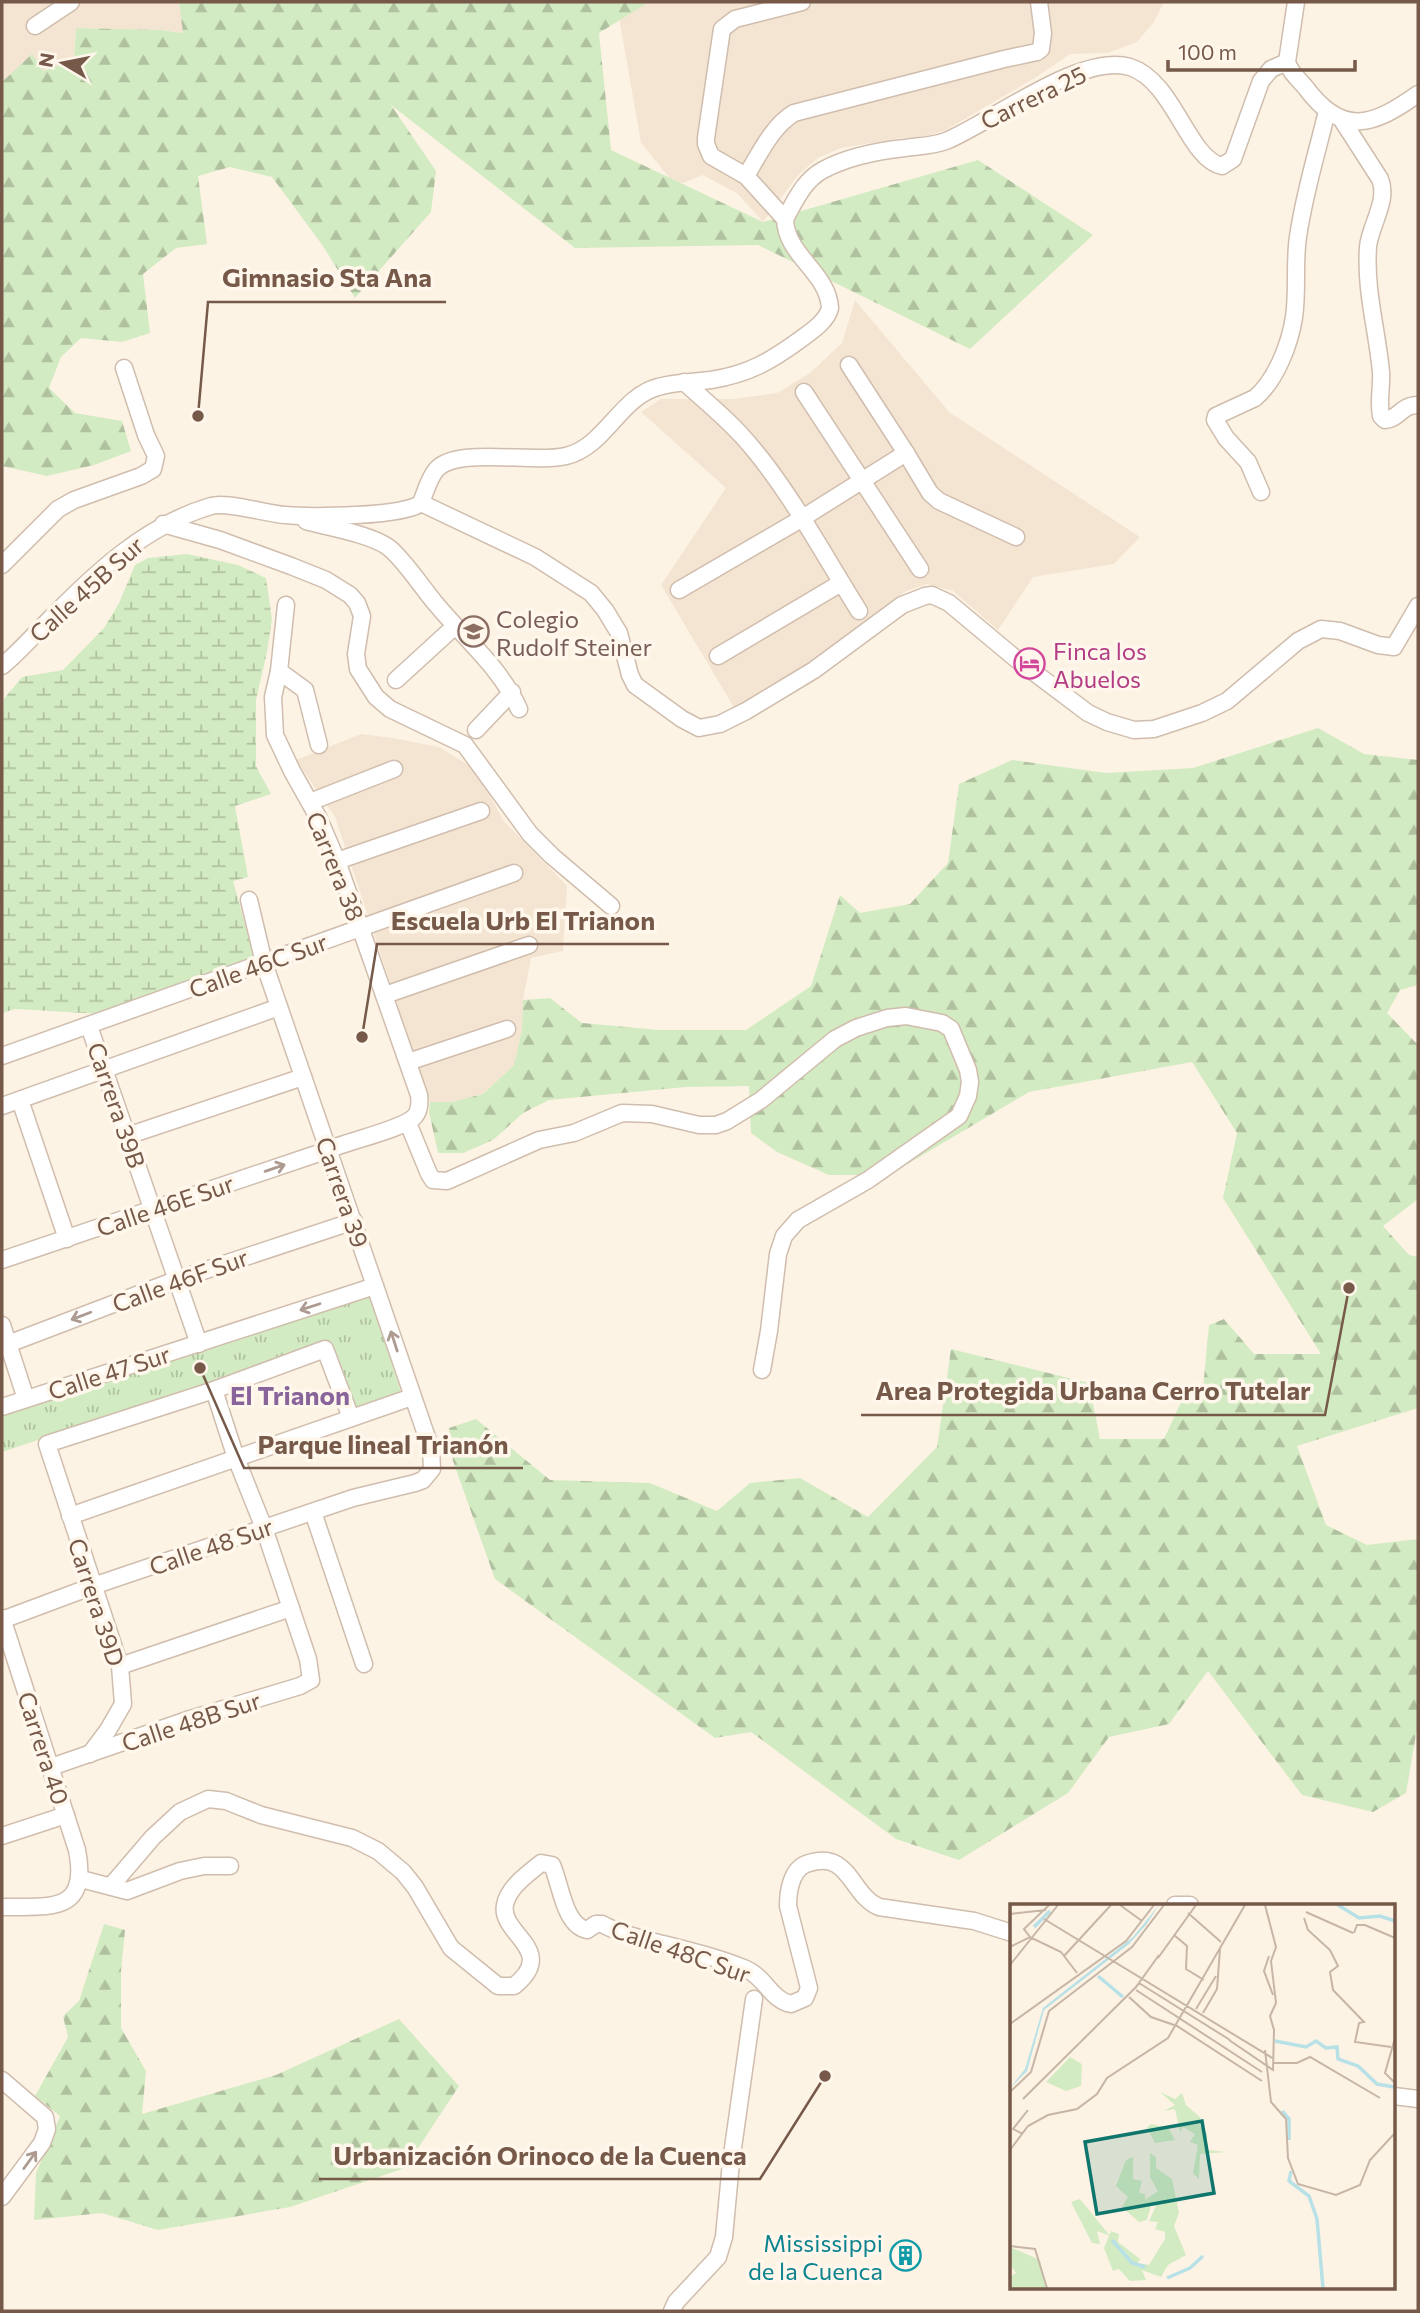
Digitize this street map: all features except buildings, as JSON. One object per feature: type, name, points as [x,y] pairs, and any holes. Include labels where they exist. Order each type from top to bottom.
[{"type":"street","points":[[34,26],[71,2]]},
{"type":"street","points":[[286,516],[407,510],[421,503],[432,476],[447,461],[467,457],[523,460],[567,456],[583,448],[645,392],[684,382],[736,375],[761,367],[810,332],[827,315],[829,300],[824,285],[794,248],[785,230],[785,219],[746,176],[711,156],[706,144],[723,29],[735,19],[802,2]]},
{"type":"street","points":[[746,176],[777,127],[794,113],[1037,52],[1041,49],[1043,40],[1039,2]]},
{"type":"street","points":[[1296,2],[1287,62],[1289,70],[1314,100],[1342,120],[1380,179],[1383,190],[1380,208],[1371,230],[1368,262],[1368,296],[1381,374],[1381,416],[1385,420],[1391,420],[1408,406],[1418,405]]},
{"type":"street","name":"Carrera 25","points":[[785,219],[807,184],[819,172],[838,162],[946,141],[1068,77],[1097,67],[1129,66],[1157,84],[1205,155],[1214,164],[1222,166],[1233,159],[1261,81],[1271,69],[1287,62]]},
{"type":"street","points":[[1342,120],[1367,122],[1418,94]]},
{"type":"street","points":[[1261,492],[1248,462],[1226,438],[1215,420],[1216,416],[1261,393],[1276,369],[1291,333],[1295,315],[1298,239],[1327,111]]},
{"type":"street","points":[[849,366],[930,493],[939,501],[1016,537]]},
{"type":"street","points":[[2,565],[58,509],[74,500],[148,472],[155,464],[156,456],[145,435],[124,368]]},
{"type":"street","points":[[684,382],[727,419],[745,439],[783,489],[859,611]]},
{"type":"street","points":[[804,392],[920,569]]},
{"type":"street","points":[[678,590],[801,519],[906,453]]},
{"type":"street","points":[[421,503],[535,558],[591,593],[606,610],[619,633],[635,685],[681,719],[699,728],[720,724],[746,711],[814,670],[902,605],[925,596],[949,603],[1088,713],[1124,728],[1145,731],[1202,713],[1227,701],[1298,641],[1321,629],[1340,631],[1378,645],[1394,647],[1418,606]]},
{"type":"street","name":"Calle 45B Sur","points":[[2,666],[69,601],[137,541],[163,524],[215,505],[286,516]]},
{"type":"street","points":[[286,516],[356,534],[389,548],[512,692],[519,709]]},
{"type":"street","points":[[163,524],[220,540],[291,566],[326,580],[350,595],[357,603],[362,616],[356,654],[358,669],[376,698],[390,709],[465,745],[530,834],[611,906]]},
{"type":"street","points":[[719,656],[841,583]]},
{"type":"street","name":"Carrera 38","points":[[286,605],[279,671],[273,697],[275,736],[337,861],[408,1062],[420,1103],[419,1111],[408,1123]]},
{"type":"street","points":[[396,680],[454,627]]},
{"type":"street","points":[[279,671],[305,690],[319,745]]},
{"type":"street","points":[[476,730],[512,692]]},
{"type":"street","points":[[310,802],[394,769]]},
{"type":"street","points":[[337,861],[481,811]]},
{"type":"street","name":"Calle 46C Sur","points":[[2,1056],[514,873]]},
{"type":"street","name":"Carrera 39","points":[[249,900],[264,963],[433,1458],[432,1469],[423,1480]]},
{"type":"street","points":[[384,995],[529,945]]},
{"type":"street","points":[[2,1106],[279,1007]]},
{"type":"street","points":[[328,1150],[344,1142],[408,1123],[419,1156],[429,1174],[437,1181],[453,1180],[539,1140],[573,1133],[622,1113],[652,1114],[699,1125],[716,1125],[761,1100],[835,1039],[856,1028],[887,1018],[906,1016],[942,1024],[951,1029],[968,1070],[968,1096],[959,1116],[868,1180],[798,1220],[784,1236],[778,1254],[762,1370]]},
{"type":"street","name":"Carrera 39B","points":[[89,1026],[199,1343]]},
{"type":"street","points":[[408,1062],[507,1029]]},
{"type":"street","points":[[127,1136],[303,1077]]},
{"type":"street","points":[[20,1100],[68,1239]]},
{"type":"street","name":"Calle 46E Sur","points":[[2,1260],[328,1150]]},
{"type":"street","name":"Calle 46F Sur","points":[[8,1344],[176,1280],[354,1222]]},
{"type":"street","name":"Calle 47 Sur","points":[[2,1407],[375,1286]]},
{"type":"street","points":[[2,1325],[26,1399]]},
{"type":"street","name":"Calle 47 Sur","points":[[47,1444],[214,1390],[325,1349],[351,1418]]},
{"type":"street","points":[[120,1666],[290,1608],[214,1390]]},
{"type":"street","points":[[70,1516],[412,1397]]},
{"type":"street","name":"Carrera 39D","points":[[47,1444],[120,1666],[122,1704],[108,1730],[90,1754]]},
{"type":"street","name":"Calle 48 Sur","points":[[2,1619],[353,1498],[401,1488],[423,1480]]},
{"type":"street","points":[[313,1512],[365,1664]]},
{"type":"street","name":"Calle 48B Sur","points":[[51,1767],[190,1719],[306,1684],[311,1680],[308,1659],[290,1608]]},
{"type":"street","name":"Carrera 40","points":[[2,1619],[77,1850],[81,1879]]},
{"type":"street","name":"Calle 48C Sur","points":[[111,1886],[153,1837],[180,1812],[208,1799],[226,1801],[261,1815],[352,1838],[378,1851],[403,1872],[451,1948],[498,1986],[514,1986],[526,1977],[530,1963],[529,1954],[526,1945],[506,1918],[504,1908],[508,1897],[521,1881],[541,1863],[552,1866],[568,1914],[580,1928],[587,1930],[596,1924],[602,1924],[645,1940],[701,1953],[744,1968],[766,1984],[777,1998],[791,2004],[805,1998],[809,1988],[788,1895],[797,1871],[808,1864],[823,1860],[844,1868],[862,1894],[879,1907],[974,1921],[1010,1932]]},
{"type":"street","points":[[2,1836],[66,1815]]},
{"type":"street","points":[[2,1907],[53,1906],[70,1897],[81,1879],[127,1891],[180,1871],[204,1866],[230,1866]]},
{"type":"street","points":[[671,2311],[676,2302],[718,2257],[724,2237],[731,2162],[754,1999]]},
{"type":"street","points":[[2,2080],[45,2118],[47,2129],[42,2143],[2,2197]]},
{"type":"street","points":[[1396,2096],[1418,2099]]},
{"type":"shaded area","points":[[2,2],[179,2],[184,33],[76,28],[74,60],[43,71],[32,55],[2,82]]},
{"type":"shaded area","points":[[649,2],[1164,2],[1154,22],[1137,42],[1108,53],[1070,54],[946,130],[927,136],[841,148],[818,158],[799,174],[763,222],[738,194],[703,175],[676,186],[641,143],[619,17]]},
{"type":"shaded area","points":[[855,300],[949,412],[1140,537],[1114,564],[1033,577],[998,630],[953,591],[927,584],[904,592],[821,661],[736,711],[661,585],[726,488],[641,412],[661,399],[734,399],[777,393],[810,373],[842,343]]},
{"type":"shaded area","points":[[361,734],[439,747],[470,766],[503,820],[567,886],[563,951],[531,958],[523,1000],[522,1030],[514,1065],[483,1094],[452,1102],[430,1102],[335,817],[296,760]]},
{"type":"green space","points":[[179,2],[649,2],[599,33],[611,150],[763,222],[978,160],[1093,235],[970,349],[758,245],[575,248],[391,105],[436,171],[431,212],[355,298],[323,246],[272,177],[230,167],[198,176],[207,244],[176,248],[143,274],[150,333],[122,342],[81,338],[61,357],[49,388],[75,413],[122,421],[131,451],[94,465],[47,476],[2,466],[2,82],[32,54],[43,71],[74,60],[76,28],[183,33]]},
{"type":"green space","points":[[187,554],[238,565],[266,578],[272,619],[256,700],[256,766],[271,794],[235,806],[248,877],[233,881],[255,960],[101,1014],[15,1009],[2,1013],[4,699],[22,677],[63,670],[104,628],[119,603],[135,565],[148,558]]},
{"type":"green space","points":[[1318,728],[1364,754],[1418,760],[1418,985],[1400,990],[1387,1013],[1418,1045],[1418,1199],[1383,1226],[1409,1255],[1418,1257],[1418,1408],[1297,1446],[1326,1525],[1367,1545],[1418,1539],[1418,1723],[1406,1793],[1373,1812],[1302,1795],[1208,1671],[1169,1724],[1109,1737],[1068,1793],[959,1860],[896,1839],[751,1732],[715,1738],[495,1579],[453,1461],[449,1428],[476,1419],[550,1480],[650,1483],[717,1511],[750,1483],[800,1478],[868,1517],[937,1447],[951,1349],[1089,1383],[1100,1439],[1164,1439],[1182,1400],[1203,1388],[1209,1325],[1224,1319],[1254,1354],[1321,1354],[1223,1198],[1237,1133],[1192,1062],[1029,1092],[889,1175],[829,1175],[777,1152],[751,1133],[749,1086],[686,1087],[549,1100],[523,1113],[493,1140],[463,1153],[438,1153],[429,1112],[430,1102],[452,1102],[483,1094],[514,1065],[522,1030],[523,1000],[550,998],[582,1023],[659,1030],[746,1030],[811,986],[840,895],[860,913],[910,904],[948,863],[959,784],[1012,760],[1106,773],[1193,768]]},
{"type":"green space","points":[[369,1293],[401,1392],[352,1410],[327,1344],[2,1452],[2,1415]]},
{"type":"green space","points":[[104,1924],[125,1930],[121,1971],[121,2028],[146,2071],[142,2114],[276,2075],[399,2019],[459,2086],[405,2168],[290,2207],[158,2230],[102,2213],[34,2220],[36,2173],[60,2116],[35,2096],[68,2037],[63,2016],[79,2001]]},
{"type":"place","name":"Gimnasio Sta Ana","points":[[198,416]]},
{"type":"place","name":"Colegio Rudolf Steiner","points":[[473,632]]},
{"type":"place","name":"Finca los Abuelos","points":[[1030,664]]},
{"type":"place","name":"Escuela Urb El Trianon","points":[[362,1037]]},
{"type":"place","name":"Area Protegida Urbana Cerro Tutelar","points":[[1349,1288]]},
{"type":"place","name":"Parque lineal Trianón","points":[[200,1368]]},
{"type":"place","name":"Urbanización Orinoco de la Cuenca","points":[[825,2076]]},
{"type":"place","name":"Mississippi de la Cuenca","points":[[906,2256]]},
{"type":"district","name":"El Trianon","points":[[290,1394]]}]
